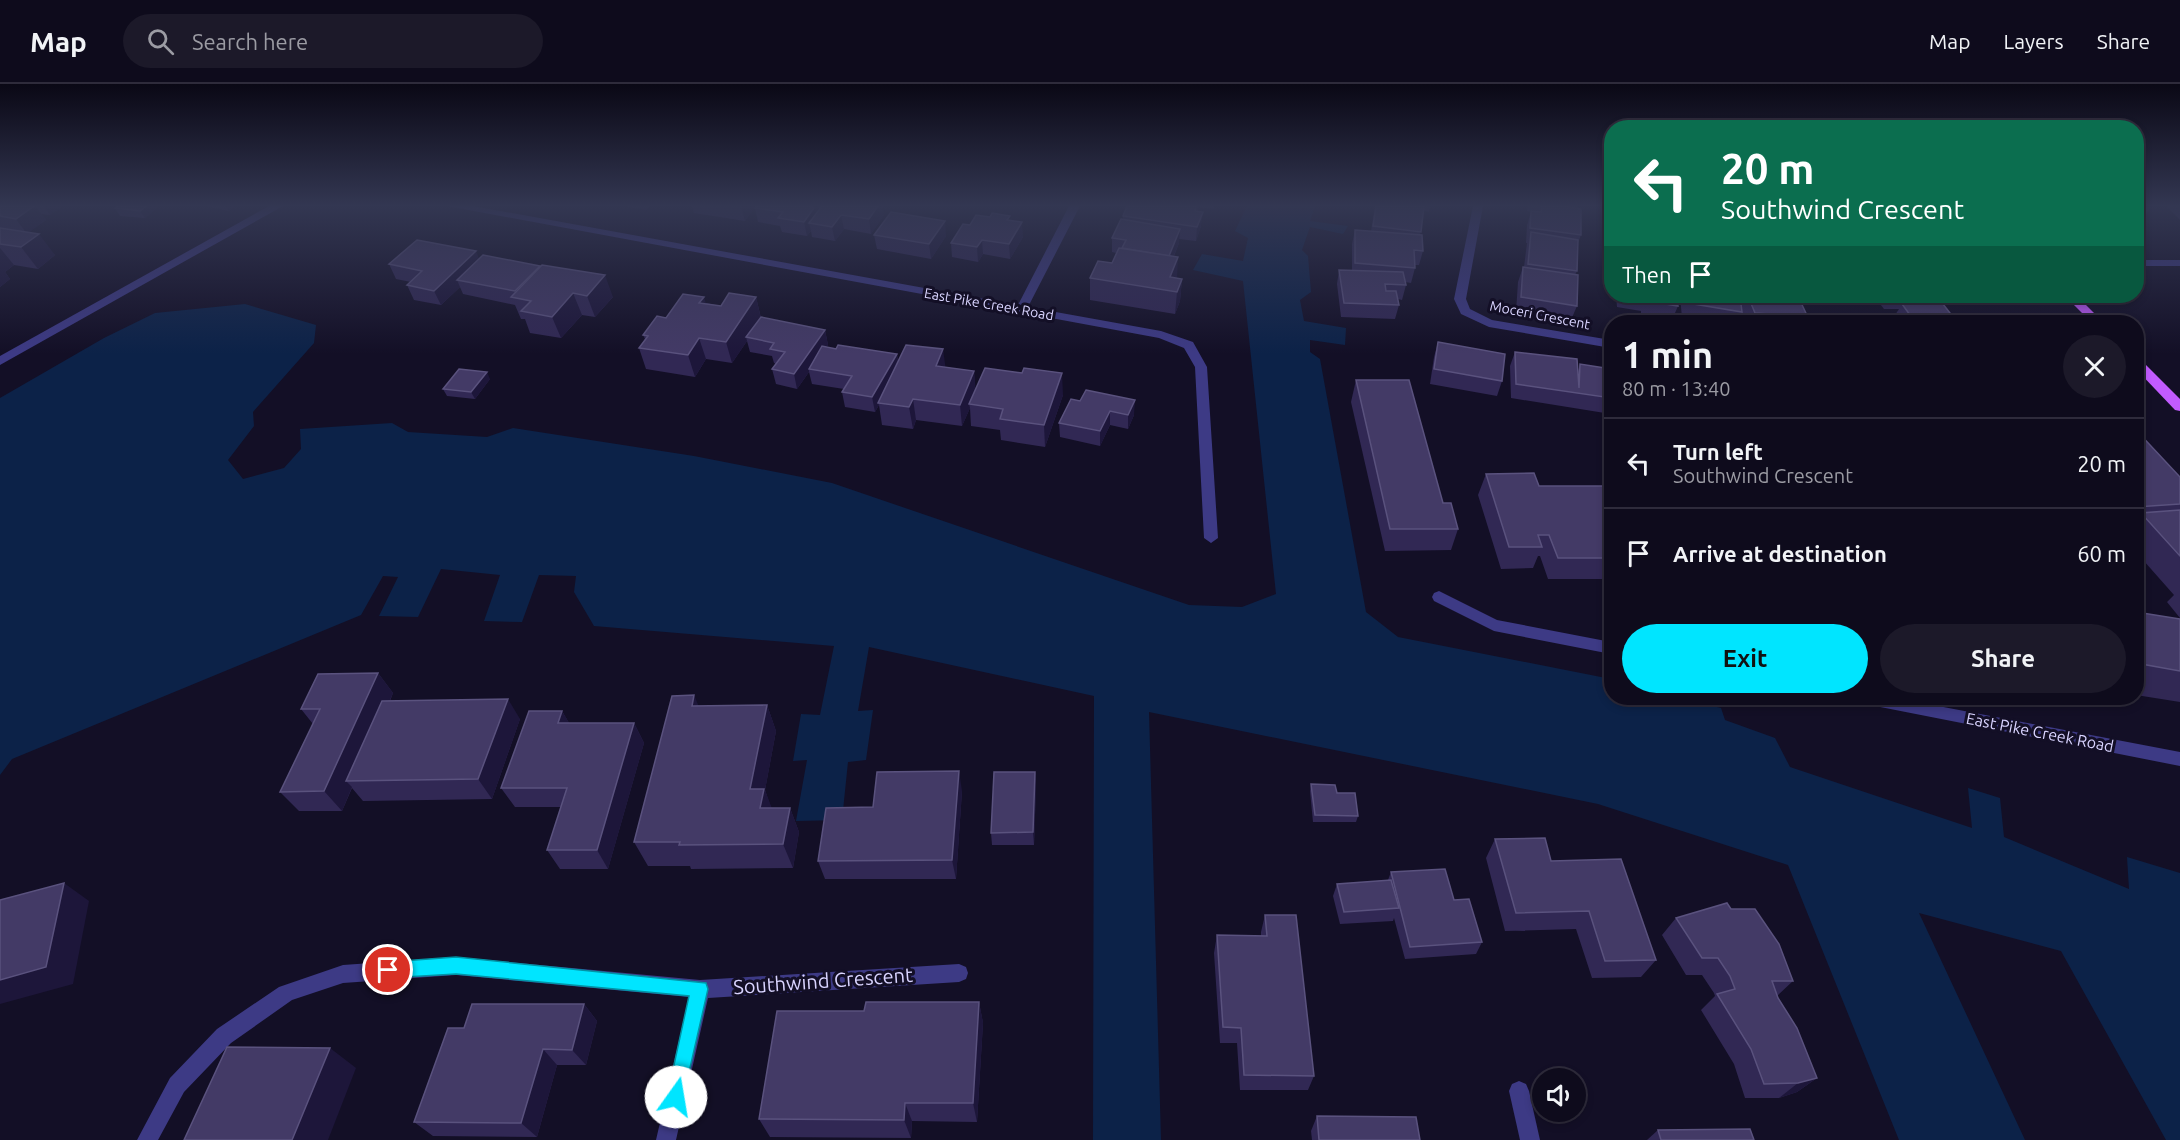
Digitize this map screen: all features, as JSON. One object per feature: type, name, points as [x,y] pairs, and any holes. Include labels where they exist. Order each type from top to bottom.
[{"type":"main road","points":[[2078,303],[2090,315]]},
{"type":"main road","points":[[2144,370],[2180,407]]},
{"type":"street","points":[[0,361],[191,255]]},
{"type":"street","name":"East Pike Creek Road","points":[[719,255],[1161,335],[1190,345],[1201,367],[1211,538]]},
{"type":"street","points":[[1021,310],[1050,255]]},
{"type":"street","name":"Moceri Crescent","points":[[1469,255],[1460,299],[1465,311],[1489,323],[1604,343]]},
{"type":"street","points":[[2144,263],[2180,263]]},
{"type":"street","points":[[1439,597],[1494,625],[1604,647]]},
{"type":"street","name":"East Pike Creek Road","points":[[1901,705],[2180,759]]},
{"type":"street","name":"Southwind Crescent","points":[[147,1140],[177,1085],[224,1036],[286,993],[343,974],[456,966],[700,989],[958,973]]},
{"type":"street","points":[[666,1140],[700,989]]},
{"type":"street","points":[[1519,1091],[1530,1140]]},
{"type":"water","points":[[1201,255],[1243,261],[1244,255],[1307,255],[1311,292],[1300,300],[1304,321],[1346,328],[1345,345],[1310,340],[1310,352],[1320,359],[1366,612],[1398,637],[1604,678],[1604,705],[1709,705],[1721,708],[1725,720],[1775,738],[1790,767],[1972,828],[1968,788],[2000,798],[2004,837],[2129,889],[2127,857],[2180,873],[2180,1140],[2166,1140],[2061,951],[1919,913],[2025,1140],[1899,1140],[1788,865],[1598,804],[1149,712],[1161,1140],[1093,1140],[1094,696],[869,647],[858,711],[873,710],[866,760],[848,762],[842,820],[796,821],[807,760],[793,761],[801,714],[820,715],[834,646],[594,626],[574,592],[576,576],[539,575],[522,622],[484,621],[500,575],[441,569],[418,617],[379,616],[398,577],[383,576],[361,615],[12,759],[0,775],[0,398],[104,338],[155,313],[245,304],[316,325],[314,343],[253,412],[254,426],[228,460],[243,479],[284,468],[301,449],[300,429],[392,423],[408,432],[487,437],[513,428],[694,456],[832,483],[1189,605],[1242,607],[1276,594],[1243,281],[1193,270]]},
{"type":"building","points":[[399,255],[472,255],[434,291],[407,285],[422,271],[389,264]]},
{"type":"building","points":[[483,255],[540,266],[515,291],[457,280]]},
{"type":"building","points":[[1116,255],[1178,257],[1170,277],[1182,279],[1177,292],[1090,278],[1098,261],[1112,263]]},
{"type":"building","points":[[1355,255],[1414,255],[1415,268],[1355,263]]},
{"type":"building","points":[[1529,255],[1578,255],[1577,271],[1528,264]]},
{"type":"building","points":[[542,265],[605,275],[587,296],[573,293],[552,317],[521,311],[531,301],[511,297]]},
{"type":"building","points":[[1523,267],[1578,275],[1577,306],[1521,297]]},
{"type":"building","points":[[1339,270],[1403,272],[1406,285],[1385,284],[1386,291],[1396,291],[1399,305],[1344,303]]},
{"type":"building","points":[[729,293],[756,297],[726,342],[699,338],[688,355],[639,348],[648,336],[643,335],[657,316],[666,318],[683,294],[704,297],[699,303],[721,306]]},
{"type":"building","points":[[1660,303],[1678,303],[1678,306]]},
{"type":"building","points":[[1688,303],[1741,303],[1742,312]]},
{"type":"building","points":[[1751,303],[1801,303],[1807,315],[1770,315],[1755,313]]},
{"type":"building","points":[[1902,304],[1943,304],[1952,315],[1910,315]]},
{"type":"building","points":[[761,317],[825,330],[794,374],[772,369],[785,352],[770,349],[774,343],[746,337]]},
{"type":"building","points":[[1438,342],[1505,354],[1502,381],[1434,369]]},
{"type":"building","points":[[838,345],[897,354],[872,397],[842,392],[852,376],[809,369],[822,346],[836,349]]},
{"type":"building","points":[[906,345],[943,349],[936,366],[974,371],[960,405],[913,399],[909,407],[878,403]]},
{"type":"building","points":[[1515,352],[1577,359],[1579,388],[1580,364],[1604,368],[1604,397],[1516,384]]},
{"type":"building","points":[[985,368],[1022,373],[1024,368],[1062,373],[1044,425],[1000,419],[1003,409],[969,404]]},
{"type":"building","points":[[459,369],[487,372],[471,392],[443,389]]},
{"type":"building","points":[[1356,380],[1409,380],[1443,503],[1451,503],[1458,529],[1390,529]]},
{"type":"building","points":[[1086,390],[1135,400],[1128,415],[1110,411],[1100,431],[1059,423],[1071,399],[1080,401]]},
{"type":"building","points":[[2144,439],[2180,477],[2180,504],[2144,506]]},
{"type":"building","points":[[1534,473],[1539,486],[1604,486],[1604,558],[1558,558],[1549,535],[1538,535],[1542,547],[1509,547],[1486,474]]},
{"type":"building","points":[[2180,510],[2180,556],[2144,516],[2144,513]]},
{"type":"building","points":[[2144,613],[2180,619],[2180,671],[2144,664]]},
{"type":"building","points":[[378,673],[324,791],[280,792],[320,709],[301,709],[318,674]]},
{"type":"building","points":[[694,695],[692,706],[767,705],[750,789],[764,789],[760,808],[790,808],[783,844],[679,845],[680,842],[634,842],[672,696]]},
{"type":"building","points":[[508,699],[478,779],[346,781],[382,701]]},
{"type":"building","points":[[529,711],[562,711],[558,723],[634,723],[597,850],[547,850],[567,788],[501,788]]},
{"type":"building","points":[[959,771],[952,860],[818,861],[826,808],[873,807],[877,772]]},
{"type":"building","points":[[994,772],[1035,772],[1033,832],[991,833]]},
{"type":"building","points":[[1311,784],[1335,785],[1337,793],[1355,793],[1358,816],[1315,815]]},
{"type":"building","points":[[1545,838],[1551,861],[1621,859],[1656,960],[1605,961],[1589,911],[1516,913],[1495,839]]},
{"type":"building","points":[[1445,869],[1454,900],[1469,899],[1482,942],[1410,947],[1391,872]]},
{"type":"building","points":[[1391,880],[1399,908],[1344,912],[1337,884]]},
{"type":"building","points":[[64,883],[46,967],[0,980],[0,900]]},
{"type":"building","points":[[1727,903],[1731,909],[1755,909],[1779,944],[1793,981],[1772,981],[1778,998],[1797,1028],[1817,1078],[1798,1083],[1764,1084],[1751,1049],[1717,994],[1735,989],[1730,976],[1718,958],[1702,958],[1676,918]]},
{"type":"building","points":[[1265,915],[1296,915],[1314,1076],[1244,1075],[1241,1028],[1223,1027],[1217,935],[1267,936]]},
{"type":"building","points":[[866,1002],[979,1002],[973,1103],[905,1103],[904,1120],[759,1119],[777,1011],[864,1011]]},
{"type":"building","points":[[472,1004],[584,1004],[572,1050],[543,1049],[521,1123],[414,1122],[448,1028],[464,1028]]},
{"type":"building","points":[[227,1047],[330,1048],[292,1140],[184,1140]]},
{"type":"building","points":[[1317,1116],[1416,1117],[1420,1140],[1319,1140]]},
{"type":"building","points":[[1750,1129],[1754,1140],[1661,1140],[1658,1130]]},
{"type":"route","points":[[388,970],[456,966],[700,989],[676,1097]]}]
